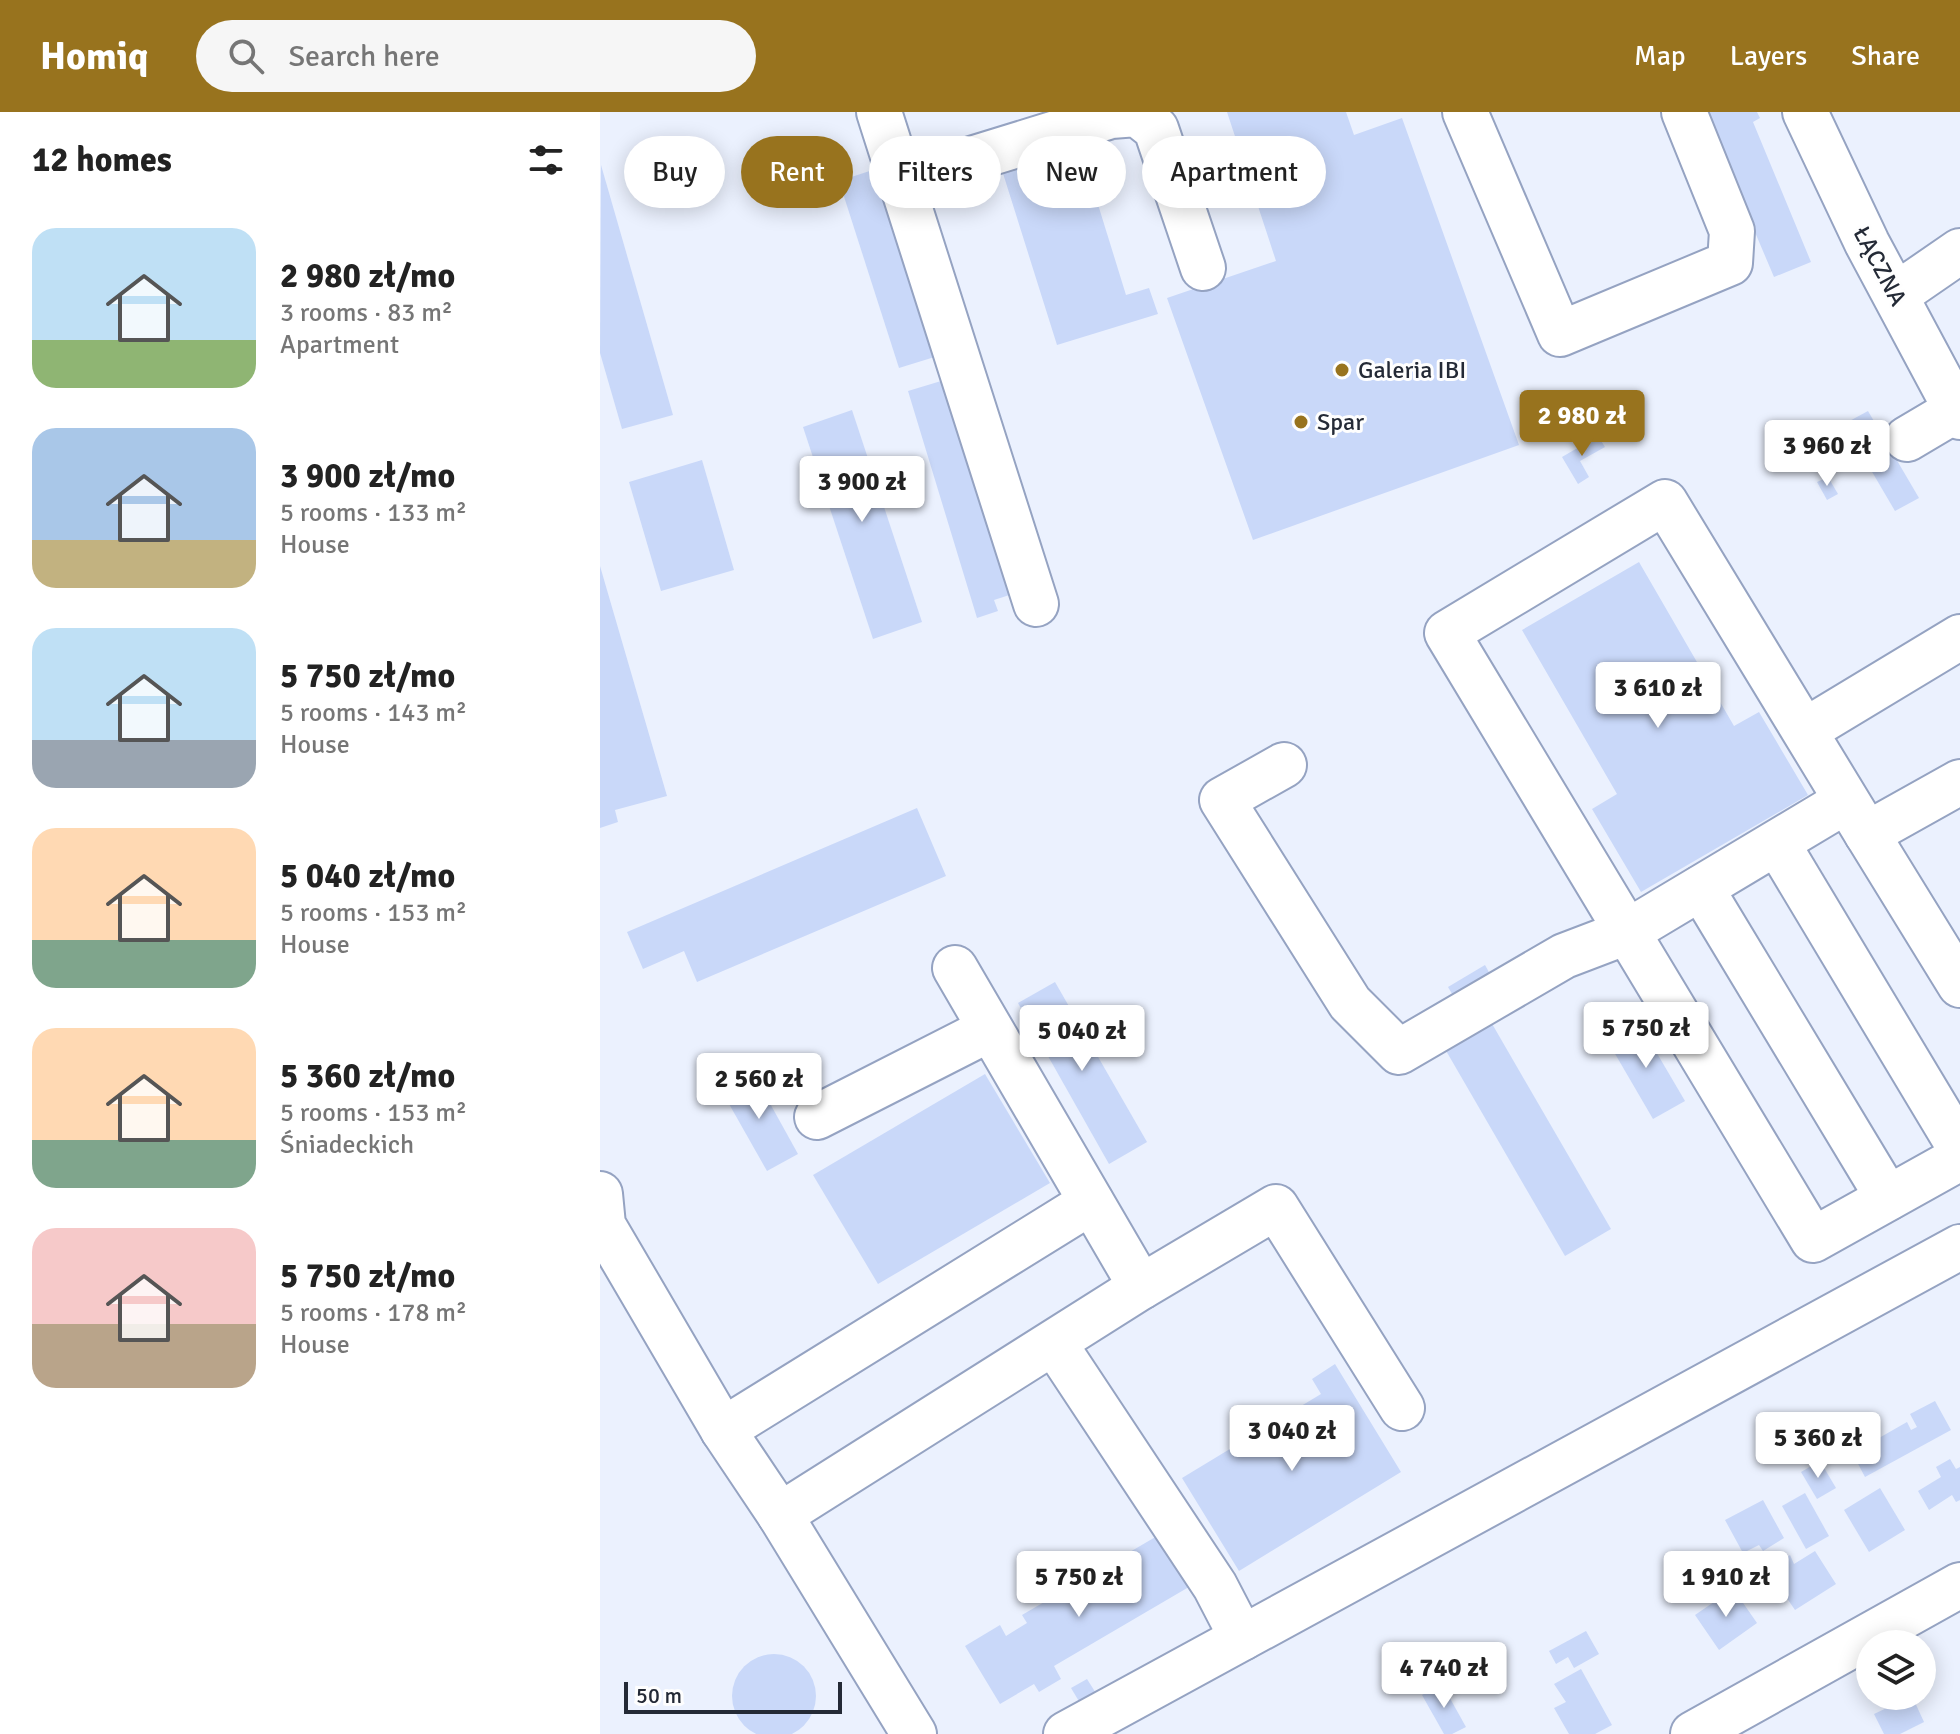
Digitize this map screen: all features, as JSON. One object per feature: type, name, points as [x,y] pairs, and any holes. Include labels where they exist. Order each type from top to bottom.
[{"type":"street","points":[[879,112],[886,136]]},
{"type":"street","points":[[1465,112],[1560,334],[1730,263],[1732,231],[1684,112]]},
{"type":"street","name":"ŁĄCZNA","points":[[1805,112],[1860,229],[1958,414]]},
{"type":"street","points":[[1001,150],[1111,116],[1137,114],[1156,129],[1203,268]]},
{"type":"street","points":[[909,208],[1036,604]]},
{"type":"street","points":[[1896,295],[1960,251]]},
{"type":"street","points":[[1907,439],[1958,414]]},
{"type":"street","points":[[1960,985],[1665,502],[1447,633],[1813,1240],[1960,1158]]},
{"type":"street","points":[[1806,730],[1960,637]]},
{"type":"street","points":[[1284,765],[1222,800],[1350,1003],[1399,1052],[1564,956],[1627,932],[1777,843],[1957,790]]},
{"type":"street","points":[[1777,843],[1960,1148]]},
{"type":"street","points":[[1701,888],[1888,1198]]},
{"type":"street","points":[[955,968],[988,1030],[1141,1287]]},
{"type":"street","points":[[817,1117],[988,1030]]},
{"type":"street","points":[[600,1194],[603,1225],[723,1430],[780,1515],[914,1734]]},
{"type":"street","points":[[723,1430],[1091,1202]]},
{"type":"street","points":[[780,1515],[1141,1287],[1276,1207],[1402,1408]]},
{"type":"street","points":[[1066,1734],[1960,1247]]},
{"type":"street","points":[[1054,1343],[1215,1586],[1242,1638]]},
{"type":"street","points":[[1693,1734],[1960,1585]]},
{"type":"building","name":"Galeria IBI","points":[[1227,112],[1346,112],[1354,135],[1402,118],[1519,445],[1253,540],[1167,298],[1276,261],[1259,208],[1326,208],[1326,136],[1235,136]]},
{"type":"building","points":[[1704,112],[1757,112],[1760,118],[1753,122],[1811,262],[1774,277]]},
{"type":"building","points":[[1017,162],[1017,208],[1099,208],[1126,295],[1149,288],[1158,314],[1057,345],[1001,167]]},
{"type":"building","points":[[601,165],[673,415],[622,429],[600,353]]},
{"type":"building","points":[[869,171],[869,208],[895,208],[941,355],[899,368],[848,208],[853,208],[853,176]]},
{"type":"building","points":[[951,378],[1019,592],[994,600],[998,611],[977,618],[908,391]]},
{"type":"building","points":[[852,410],[922,622],[873,639],[803,427]]},
{"type":"building","points":[[1868,411],[1919,498],[1895,511],[1844,424]]},
{"type":"building","points":[[1598,436],[1605,447],[1580,461],[1589,477],[1578,484],[1562,457]]},
{"type":"building","points":[[702,460],[734,570],[661,591],[629,482]]},
{"type":"building","points":[[1828,477],[1838,494],[1827,500],[1817,482]]},
{"type":"building","points":[[1639,562],[1734,726],[1759,712],[1808,795],[1641,892],[1592,809],[1617,794],[1522,630]]},
{"type":"building","points":[[600,566],[667,796],[615,810],[618,822],[600,828]]},
{"type":"building","points":[[917,808],[946,876],[697,982],[684,951],[643,969],[627,932]]},
{"type":"building","points":[[1485,965],[1495,983],[1458,1004],[1448,987]]},
{"type":"building","points":[[1055,982],[1147,1142],[1109,1164],[1018,1003]]},
{"type":"building","points":[[1638,1021],[1685,1101],[1653,1119],[1607,1040]]},
{"type":"building","points":[[1491,1022],[1611,1229],[1565,1256],[1445,1049]]},
{"type":"building","points":[[752,1071],[798,1154],[767,1171],[720,1088]]},
{"type":"building","points":[[985,1074],[1050,1183],[878,1284],[813,1175]]},
{"type":"building","points":[[1335,1364],[1401,1472],[1239,1571],[1182,1478],[1321,1394],[1312,1379]]},
{"type":"building","points":[[1935,1401],[1951,1430],[1865,1477],[1847,1443],[1874,1429],[1879,1438],[1907,1422],[1911,1430],[1917,1427],[1910,1414]]},
{"type":"building","points":[[1950,1459],[1956,1469],[1960,1467],[1960,1500],[1956,1502],[1952,1495],[1929,1510],[1918,1491],[1941,1477],[1936,1467]]},
{"type":"building","points":[[1820,1461],[1836,1488],[1817,1499],[1801,1472]]},
{"type":"building","points":[[1880,1488],[1905,1530],[1869,1552],[1844,1510]]},
{"type":"building","points":[[1805,1493],[1829,1536],[1806,1549],[1782,1506]]},
{"type":"building","points":[[1763,1500],[1784,1538],[1763,1551],[1759,1545],[1743,1553],[1725,1520]]},
{"type":"building","points":[[1164,1532],[1194,1584],[1054,1666],[1061,1679],[1039,1692],[1034,1684],[1000,1704],[965,1646],[1000,1625],[1006,1636],[1027,1623],[1022,1615]]},
{"type":"building","points":[[1815,1551],[1836,1584],[1795,1610],[1780,1588],[1776,1591],[1770,1582],[1774,1579],[1769,1570],[1790,1555],[1794,1564]]},
{"type":"building","points":[[1741,1590],[1747,1596],[1741,1600],[1757,1623],[1719,1650],[1695,1615],[1727,1593],[1731,1597]]},
{"type":"building","points":[[1586,1631],[1599,1654],[1574,1668],[1568,1657],[1556,1664],[1549,1651]]},
{"type":"building","points":[[766,1655],[782,1655],[797,1661],[809,1673],[815,1688],[813,1712],[804,1726],[790,1735],[758,1735],[744,1726],[733,1704],[733,1688],[739,1673],[751,1661]]},
{"type":"building","points":[[1581,1669],[1612,1725],[1595,1734],[1569,1734],[1554,1708],[1566,1702],[1554,1684]]},
{"type":"building","points":[[1087,1679],[1099,1698],[1083,1708],[1071,1688]]},
{"type":"building","points":[[1442,1684],[1466,1727],[1452,1734],[1444,1734],[1422,1695]]},
{"type":"building","points":[[1882,1710],[1918,1710],[1924,1722],[1900,1734],[1884,1734],[1874,1714]]},
{"type":"place","name":"Galeria IBI","points":[[1342,370]]},
{"type":"place","name":"Spar","points":[[1301,422]]}]
